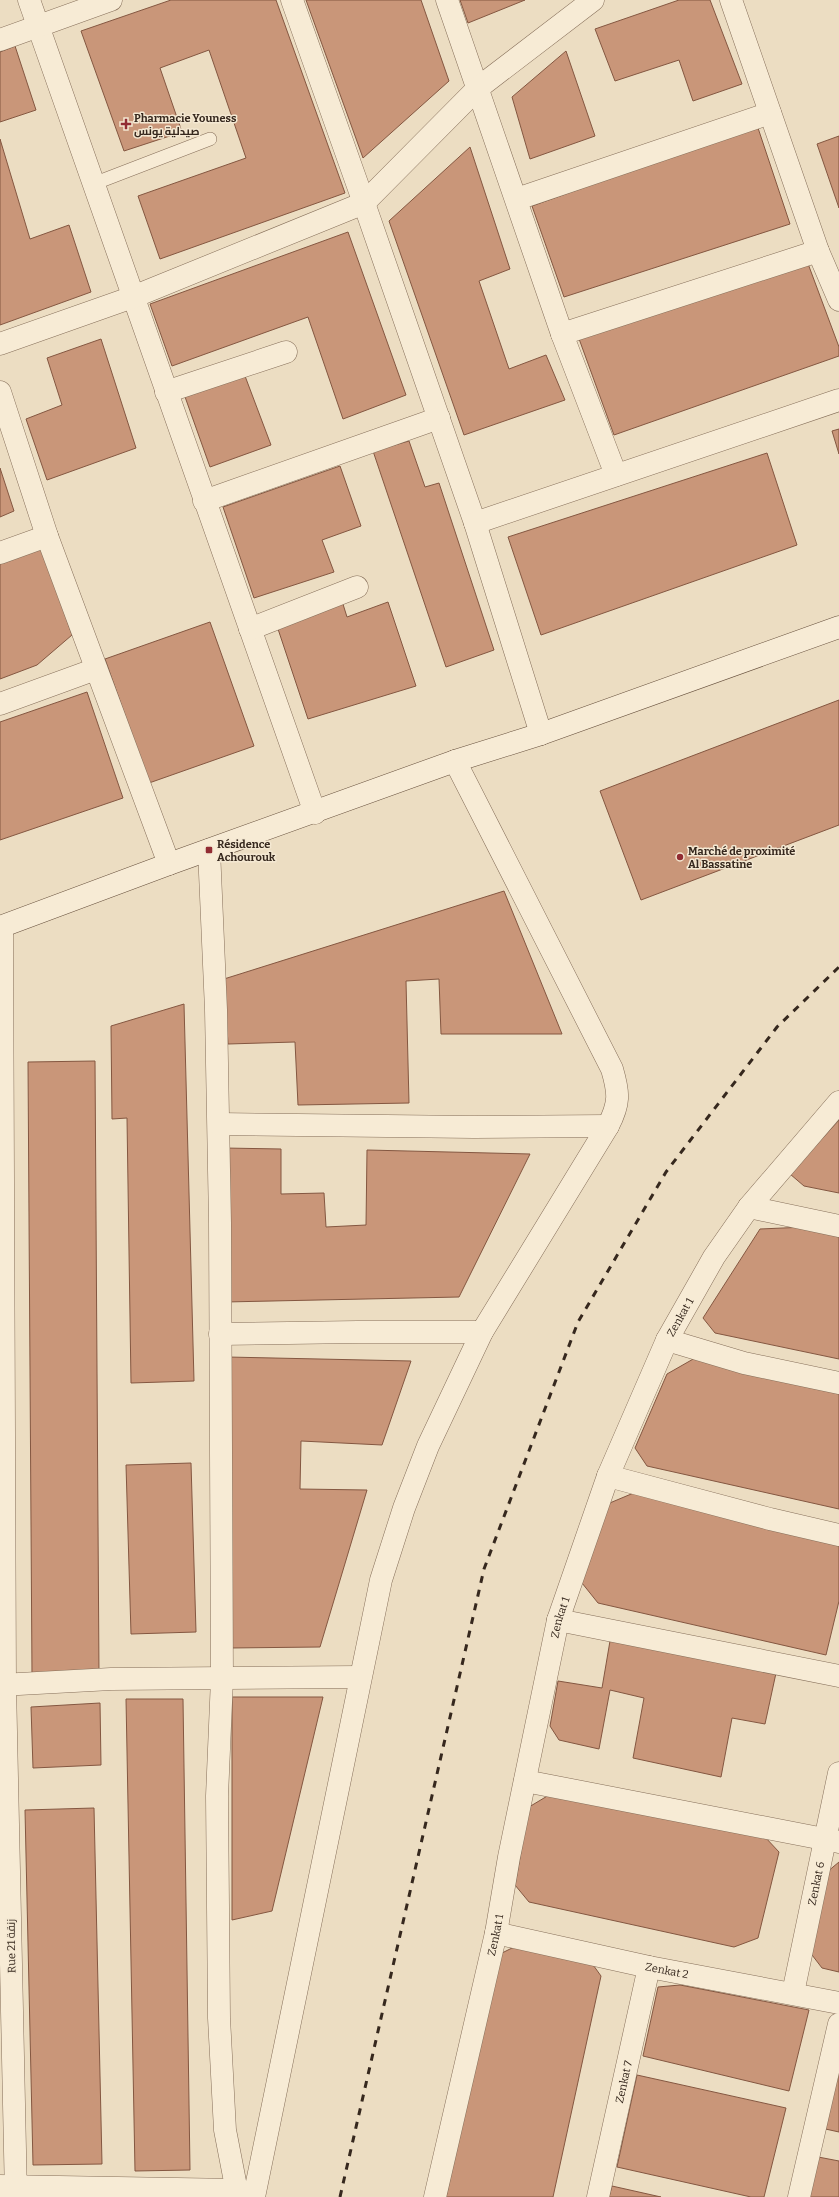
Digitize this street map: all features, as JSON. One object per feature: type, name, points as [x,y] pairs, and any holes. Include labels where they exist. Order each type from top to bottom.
[{"type":"street","points":[[29,0],[315,813]]},
{"type":"street","points":[[0,40],[111,0]]},
{"type":"street","points":[[292,0],[475,523],[541,734]]},
{"type":"street","points":[[447,0],[517,199],[562,334],[616,475]]},
{"type":"street","points":[[0,344],[133,297],[364,203],[478,88],[593,0]]},
{"type":"street","points":[[731,0],[818,251],[839,300]]},
{"type":"street","points":[[517,199],[770,113]]},
{"type":"street","points":[[562,334],[818,251]]},
{"type":"street","points":[[166,392],[286,352]]},
{"type":"street","points":[[0,395],[47,536],[169,864]]},
{"type":"street","points":[[475,523],[839,400]]},
{"type":"street","points":[[204,501],[439,418]]},
{"type":"street","points":[[0,553],[47,536]]},
{"type":"street","points":[[250,629],[357,587]]},
{"type":"street","points":[[1,927],[169,864],[315,813],[455,761],[541,734],[839,627]]},
{"type":"street","points":[[0,704],[96,669]]},
{"type":"street","points":[[243,2195],[381,1580],[404,1508],[428,1446],[482,1332],[608,1126],[618,1106],[618,1088],[612,1069],[455,761]]},
{"type":"street","points":[[209,850],[219,1124],[222,1679],[217,1796],[219,2018],[225,2130],[243,2195]]},
{"type":"street","name":"Rue 21 زنقة","points":[[1,927],[3,1686],[10,2190]]},
{"type":"street","name":"Zenkat 1","points":[[435,2197],[496,1933],[558,1620],[608,1476],[667,1340],[714,1257],[749,1207],[839,1102]]},
{"type":"street","points":[[219,1124],[474,1127],[608,1126]]},
{"type":"street","points":[[749,1207],[839,1226]]},
{"type":"street","points":[[220,1334],[482,1332]]},
{"type":"street","points":[[667,1340],[744,1363],[839,1383]]},
{"type":"street","points":[[608,1476],[770,1519],[839,1535]]},
{"type":"street","points":[[558,1620],[839,1676]]},
{"type":"street","points":[[3,1686],[111,1680],[360,1677]]},
{"type":"street","name":"Zenkat 6","points":[[793,1993],[832,1841],[839,1773]]},
{"type":"street","points":[[525,1781],[832,1841]]},
{"type":"street","name":"Zenkat 2","points":[[496,1933],[649,1967],[793,1993],[839,2003]]},
{"type":"street","name":"Zenkat 7","points":[[598,2197],[649,1967]]},
{"type":"street","points":[[799,2197],[839,2024]]},
{"type":"street","points":[[10,2190],[243,2195]]},
{"type":"lane","points":[[93,184],[210,139]]},
{"type":"building","points":[[171,0],[276,0],[345,193],[160,259],[138,196],[246,158],[209,50],[160,68],[182,132],[124,151],[81,31]]},
{"type":"building","points":[[306,0],[421,0],[449,81],[363,158]]},
{"type":"building","points":[[460,0],[525,0],[468,23]]},
{"type":"building","points":[[679,0],[710,0],[742,84],[693,101],[679,60],[615,81],[595,29]]},
{"type":"building","points":[[15,46],[36,110],[0,122],[0,52]]},
{"type":"building","points":[[566,51],[595,136],[530,159],[512,97]]},
{"type":"building","points":[[757,125],[790,224],[564,297],[532,206]]},
{"type":"building","points":[[839,136],[839,208],[817,144]]},
{"type":"building","points":[[0,139],[30,239],[69,225],[91,292],[0,325]]},
{"type":"building","points":[[470,147],[510,269],[479,281],[509,369],[546,355],[565,400],[464,435],[389,221]]},
{"type":"building","points":[[348,232],[406,395],[343,419],[308,317],[172,366],[150,304]]},
{"type":"building","points":[[807,261],[839,347],[839,356],[614,435],[578,336]]},
{"type":"building","points":[[101,339],[136,448],[47,480],[26,419],[62,405],[47,358]]},
{"type":"building","points":[[245,376],[271,445],[210,467],[184,394]]},
{"type":"building","points":[[839,429],[839,454],[832,431]]},
{"type":"building","points":[[409,441],[425,487],[439,483],[494,650],[446,667],[373,451]]},
{"type":"building","points":[[767,453],[797,545],[541,635],[508,537]]},
{"type":"building","points":[[340,466],[361,526],[322,540],[334,572],[254,598],[223,507]]},
{"type":"building","points":[[0,468],[14,511],[0,517]]},
{"type":"building","points":[[42,547],[72,635],[37,665],[0,679],[0,563]]},
{"type":"building","points":[[342,601],[347,617],[388,602],[416,686],[308,719],[276,623]]},
{"type":"building","points":[[210,622],[254,746],[149,783],[105,659]]},
{"type":"building","points":[[87,692],[123,798],[0,840],[0,722]]},
{"type":"building","points":[[839,700],[839,825],[641,900],[600,791]]},
{"type":"building","points":[[504,891],[562,1034],[441,1034],[439,979],[406,981],[409,1103],[298,1105],[295,1042],[228,1044],[224,979]]},
{"type":"building","points":[[184,1004],[194,1381],[131,1383],[127,1118],[112,1119],[111,1026]]},
{"type":"building","points":[[95,1061],[99,1676],[32,1676],[28,1062]]},
{"type":"building","points":[[839,1120],[839,1193],[804,1186],[790,1174]]},
{"type":"building","points":[[224,1148],[281,1149],[281,1194],[324,1193],[326,1227],[366,1225],[367,1150],[530,1154],[459,1297],[225,1302]]},
{"type":"building","points":[[806,1227],[839,1235],[839,1359],[715,1333],[703,1318],[760,1229]]},
{"type":"building","points":[[227,1357],[411,1361],[382,1445],[301,1441],[300,1489],[367,1490],[320,1647],[230,1648]]},
{"type":"building","points":[[695,1358],[839,1389],[839,1509],[647,1466],[635,1448],[667,1374]]},
{"type":"building","points":[[191,1463],[196,1632],[131,1634],[126,1465]]},
{"type":"building","points":[[636,1492],[839,1538],[839,1601],[826,1655],[598,1603],[582,1583],[605,1505]]},
{"type":"building","points":[[610,1641],[776,1673],[765,1724],[732,1718],[721,1777],[633,1758],[644,1698],[610,1690],[599,1749],[559,1740],[550,1726],[558,1681],[602,1688]]},
{"type":"building","points":[[232,1697],[323,1697],[272,1911],[232,1920]]},
{"type":"building","points":[[126,1699],[183,1699],[190,2170],[135,2171]]},
{"type":"building","points":[[100,1703],[101,1765],[33,1768],[31,1707]]},
{"type":"building","points":[[549,1795],[764,1836],[779,1852],[758,1938],[734,1947],[529,1902],[515,1885],[529,1807]]},
{"type":"building","points":[[94,1808],[102,2164],[33,2165],[25,1810]]},
{"type":"building","points":[[839,1862],[839,1972],[822,1968],[809,1951],[827,1872]]},
{"type":"building","points":[[518,1945],[591,1962],[601,1976],[553,2197],[446,2197],[500,1954]]},
{"type":"building","points":[[680,1985],[809,2010],[789,2091],[643,2056],[658,1987]]},
{"type":"building","points":[[839,2049],[839,2132],[821,2128]]},
{"type":"building","points":[[637,2075],[786,2108],[764,2197],[751,2197],[617,2167]]},
{"type":"building","points":[[813,2156],[839,2161],[839,2197],[804,2197]]},
{"type":"building","points":[[612,2186],[661,2197],[609,2197]]},
{"type":"railway","points":[[340,2197],[484,1569],[578,1322],[666,1172],[777,1027],[839,967]]},
{"type":"place","name":"Pharmacie Youness صيدلية يونس","points":[[126,124]]},
{"type":"place","name":"Résidence Achourouk","points":[[209,850]]},
{"type":"place","name":"Marché de proximité Al Bassatine","points":[[680,857]]}]
